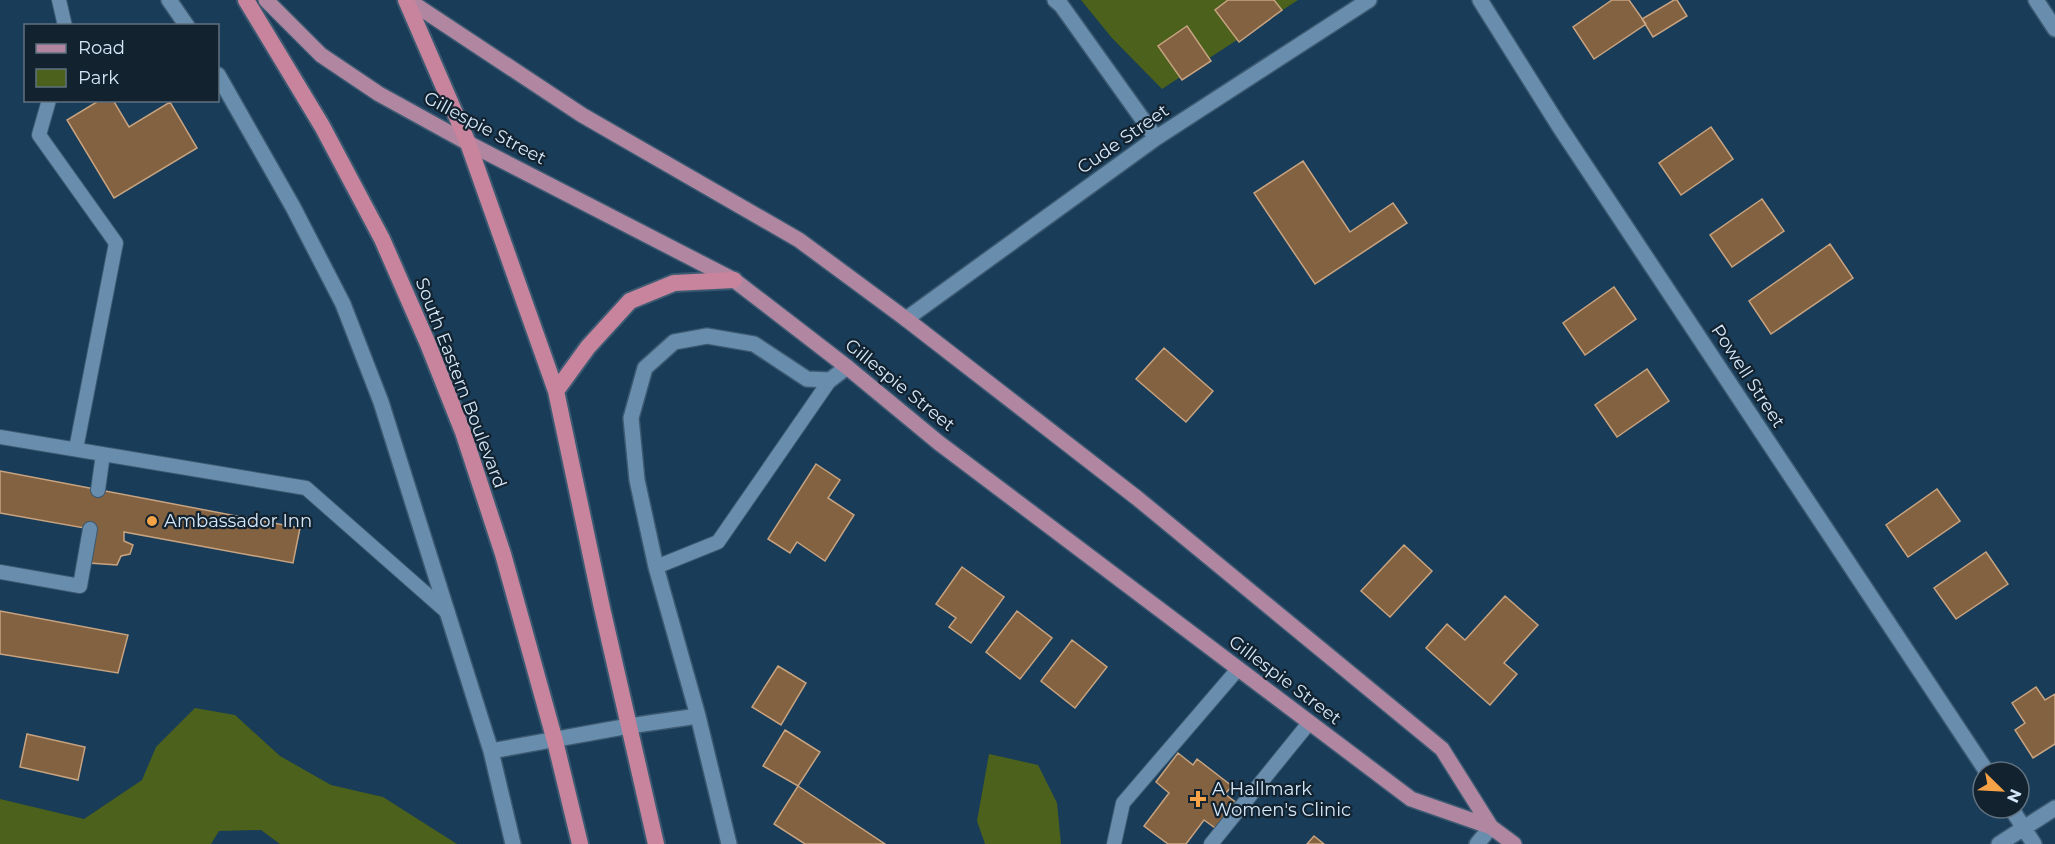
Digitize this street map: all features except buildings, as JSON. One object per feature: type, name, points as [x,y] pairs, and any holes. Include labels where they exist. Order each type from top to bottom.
[{"type":"highway","name":"South Eastern Boulevard","points":[[246,0],[322,126],[381,239],[428,344],[463,432],[503,554],[555,741],[580,844]]},
{"type":"highway","points":[[407,0],[468,142],[556,391],[602,608],[656,844]]},
{"type":"highway","points":[[556,391],[588,347],[630,301],[674,283],[734,280]]},
{"type":"main road","name":"Gillespie Street","points":[[266,0],[321,55],[378,94],[734,280],[847,367],[939,443],[1411,800],[1491,827],[1514,844]]},
{"type":"main road","name":"Gillespie Street","points":[[407,0],[582,115],[799,240],[906,319],[1137,498],[1442,749],[1491,827]]},
{"type":"street","points":[[169,0],[186,24]]},
{"type":"street","points":[[1055,0],[1061,5],[1156,138]]},
{"type":"street","name":"Cude Street","points":[[906,319],[1156,138],[1369,0]]},
{"type":"street","name":"Powell Street","points":[[1480,0],[1559,126],[1979,760]]},
{"type":"street","points":[[2036,0],[2055,29]]},
{"type":"street","points":[[219,77],[293,207],[343,304],[381,402],[491,752],[513,844]]},
{"type":"street","points":[[729,844],[698,716],[656,567],[637,480],[631,418],[645,369],[674,342],[707,336],[754,344],[807,379],[830,380],[847,367]]},
{"type":"street","points":[[491,752],[698,716]]},
{"type":"street","points":[[1999,844],[2055,808]]},
{"type":"street","points":[[2019,820],[2034,844]]},
{"type":"street","points":[[1477,844],[1491,827]]},
{"type":"lane","points":[[59,0],[65,24]]},
{"type":"lane","points":[[48,102],[39,135],[116,243],[76,449]]},
{"type":"lane","points":[[656,567],[717,542],[830,380]]},
{"type":"lane","points":[[0,436],[306,488],[448,613]]},
{"type":"lane","points":[[98,490],[103,454]]},
{"type":"lane","points":[[0,572],[80,586],[90,529]]},
{"type":"lane","points":[[1114,844],[1123,803],[1238,669]]},
{"type":"lane","points":[[1211,844],[1309,723]]},
{"type":"green space","points":[[1081,0],[1298,0],[1162,89],[1112,38]]},
{"type":"green space","points":[[195,708],[235,715],[280,756],[331,785],[383,797],[457,844],[280,844],[261,830],[219,831],[211,844],[0,844],[0,799],[84,819],[142,780],[156,747]]},
{"type":"green space","points":[[989,754],[1038,765],[1057,803],[1061,844],[985,844],[977,821]]},
{"type":"place","name":"Ambassador Inn","points":[[152,521]]},
{"type":"place","name":"A Hallmark Women's Clinic","points":[[1198,799]]}]
